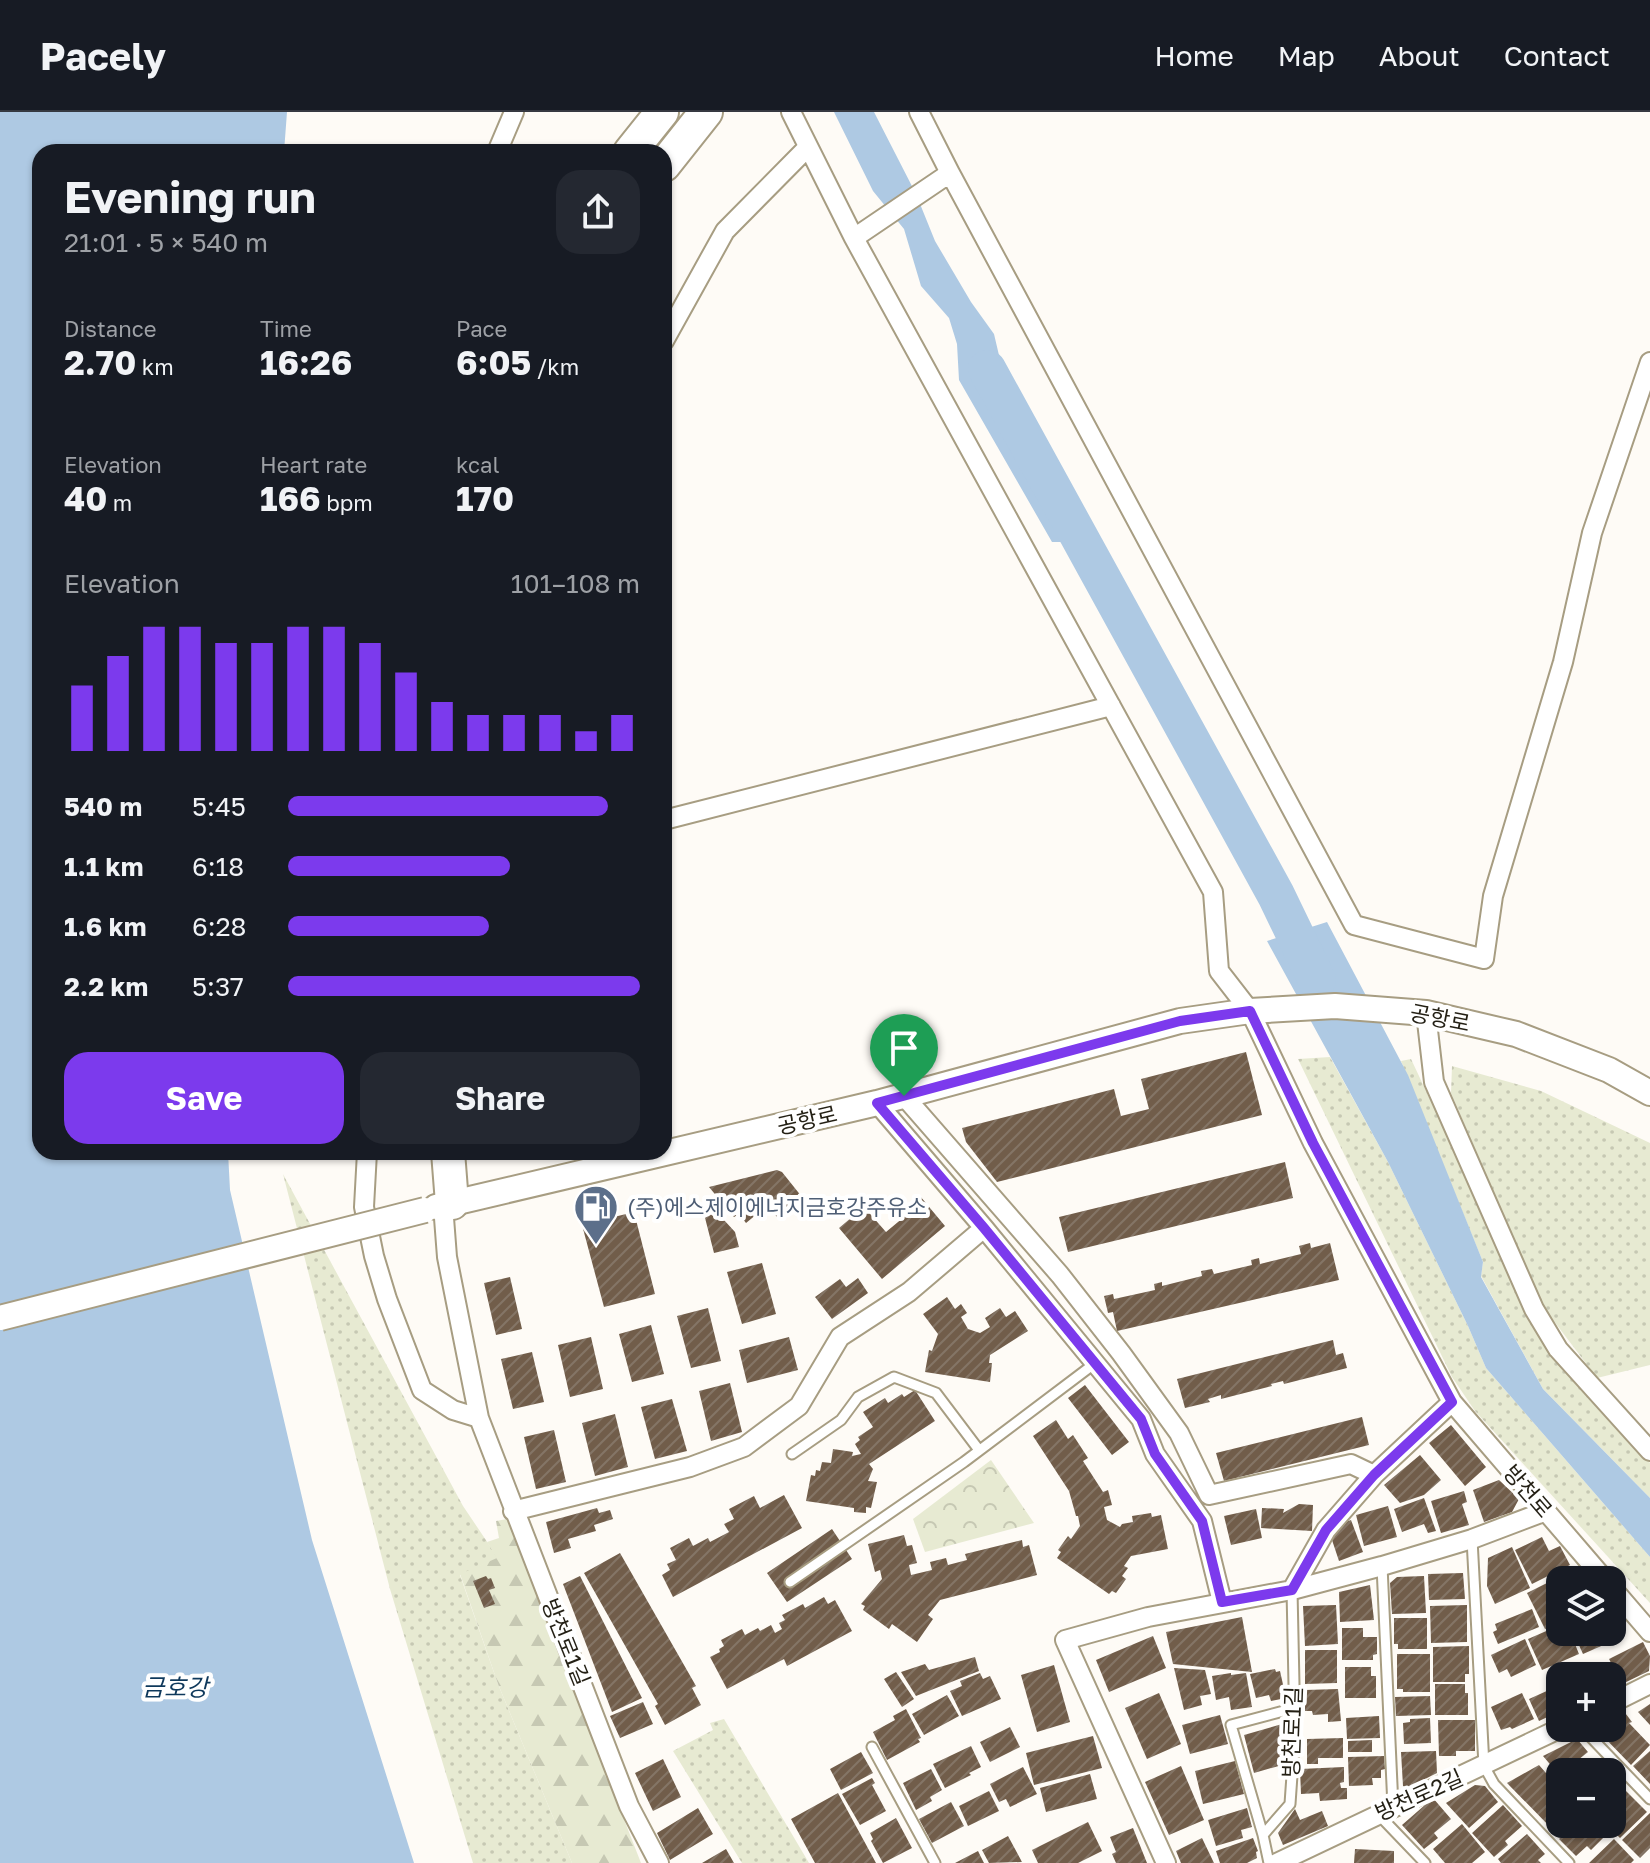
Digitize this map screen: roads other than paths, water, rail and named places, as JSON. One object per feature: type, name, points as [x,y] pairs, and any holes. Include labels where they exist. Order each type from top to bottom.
[{"type":"highway","points":[[636,144],[662,112]]},
{"type":"highway","points":[[672,155],[706,112]]},
{"type":"highway","points":[[448,1160],[448,1204]]},
{"type":"highway","points":[[448,1204],[465,1160]]},
{"type":"main road","name":"공항로","points":[[672,1151],[877,1103],[1180,1021],[1250,1011],[1335,1006],[1426,1013],[1516,1034],[1609,1070],[1650,1093]]},
{"type":"main road","name":"공항로","points":[[0,1318],[448,1204],[635,1160]]},
{"type":"street","points":[[500,144],[514,112]]},
{"type":"street","name":"방천로","points":[[791,112],[855,237],[1213,892],[1219,971],[1250,1011],[1313,1143],[1452,1402],[1593,1566]]},
{"type":"street","points":[[919,112],[1354,925],[1484,959],[1493,896],[1563,662],[1592,533],[1650,362]]},
{"type":"street","points":[[672,327],[725,231],[808,147]]},
{"type":"street","points":[[855,237],[950,174]]},
{"type":"street","points":[[672,818],[1111,706]]},
{"type":"street","points":[[1426,1013],[1434,1082],[1534,1309],[1558,1349],[1650,1451]]},
{"type":"street","points":[[904,1096],[1060,1275],[1121,1353],[1179,1433],[1209,1495],[1351,1464],[1374,1475]]},
{"type":"street","points":[[877,1103],[1141,1419],[1155,1454],[1202,1521],[1222,1602]]},
{"type":"street","points":[[367,1160],[364,1207],[374,1256],[422,1390],[453,1410],[479,1418]]},
{"type":"street","name":"방천로1길","points":[[448,1204],[447,1257],[479,1418],[629,1806],[659,1863]]},
{"type":"street","points":[[513,1511],[690,1467],[744,1447],[799,1406],[840,1337],[909,1292],[984,1228]]},
{"type":"street","points":[[1292,1590],[1326,1530],[1374,1475],[1452,1402]]},
{"type":"street","points":[[1166,1863],[1065,1640],[1148,1617],[1292,1590],[1382,1566],[1472,1539],[1546,1511]]},
{"type":"street","points":[[1626,1604],[1650,1632]]},
{"type":"street","points":[[1626,1696],[1650,1684]]},
{"type":"street","name":"방천로2길","points":[[1277,1863],[1546,1735]]},
{"type":"lane","points":[[790,1582],[979,1450],[1094,1364]]},
{"type":"lane","points":[[792,1454],[841,1420],[858,1397],[894,1377],[936,1393],[979,1450]]},
{"type":"lane","points":[[1472,1539],[1484,1766],[1494,1784],[1569,1863]]},
{"type":"lane","points":[[1382,1566],[1385,1810],[1425,1863]]},
{"type":"lane","name":"방천로1길","points":[[1263,1835],[1290,1804],[1295,1708],[1292,1590]]},
{"type":"lane","points":[[1269,1863],[1231,1725],[1295,1708]]},
{"type":"lane","points":[[1595,1742],[1650,1799]]},
{"type":"lane","points":[[872,1747],[935,1863]]},
{"type":"water","name":"금호강","points":[[0,112],[287,112],[285,144],[32,144],[32,1160],[228,1160],[230,1190],[312,1540],[414,1863],[0,1863]]},
{"type":"water","points":[[834,112],[874,112],[916,194],[935,241],[994,334],[1013,415],[1072,542],[1052,542],[959,380],[957,344],[949,318],[921,286],[904,229],[873,191]]},
{"type":"water","points":[[1327,922],[1408,1075],[1483,1262],[1481,1277],[1543,1389],[1650,1498],[1650,1557],[1486,1368],[1388,1162],[1267,941]]},
{"type":"waterway","points":[[987,369],[1276,895],[1317,980]]},
{"type":"place","name":"(주)에스제이에너지금호강주유소","points":[[596,1246]]}]
